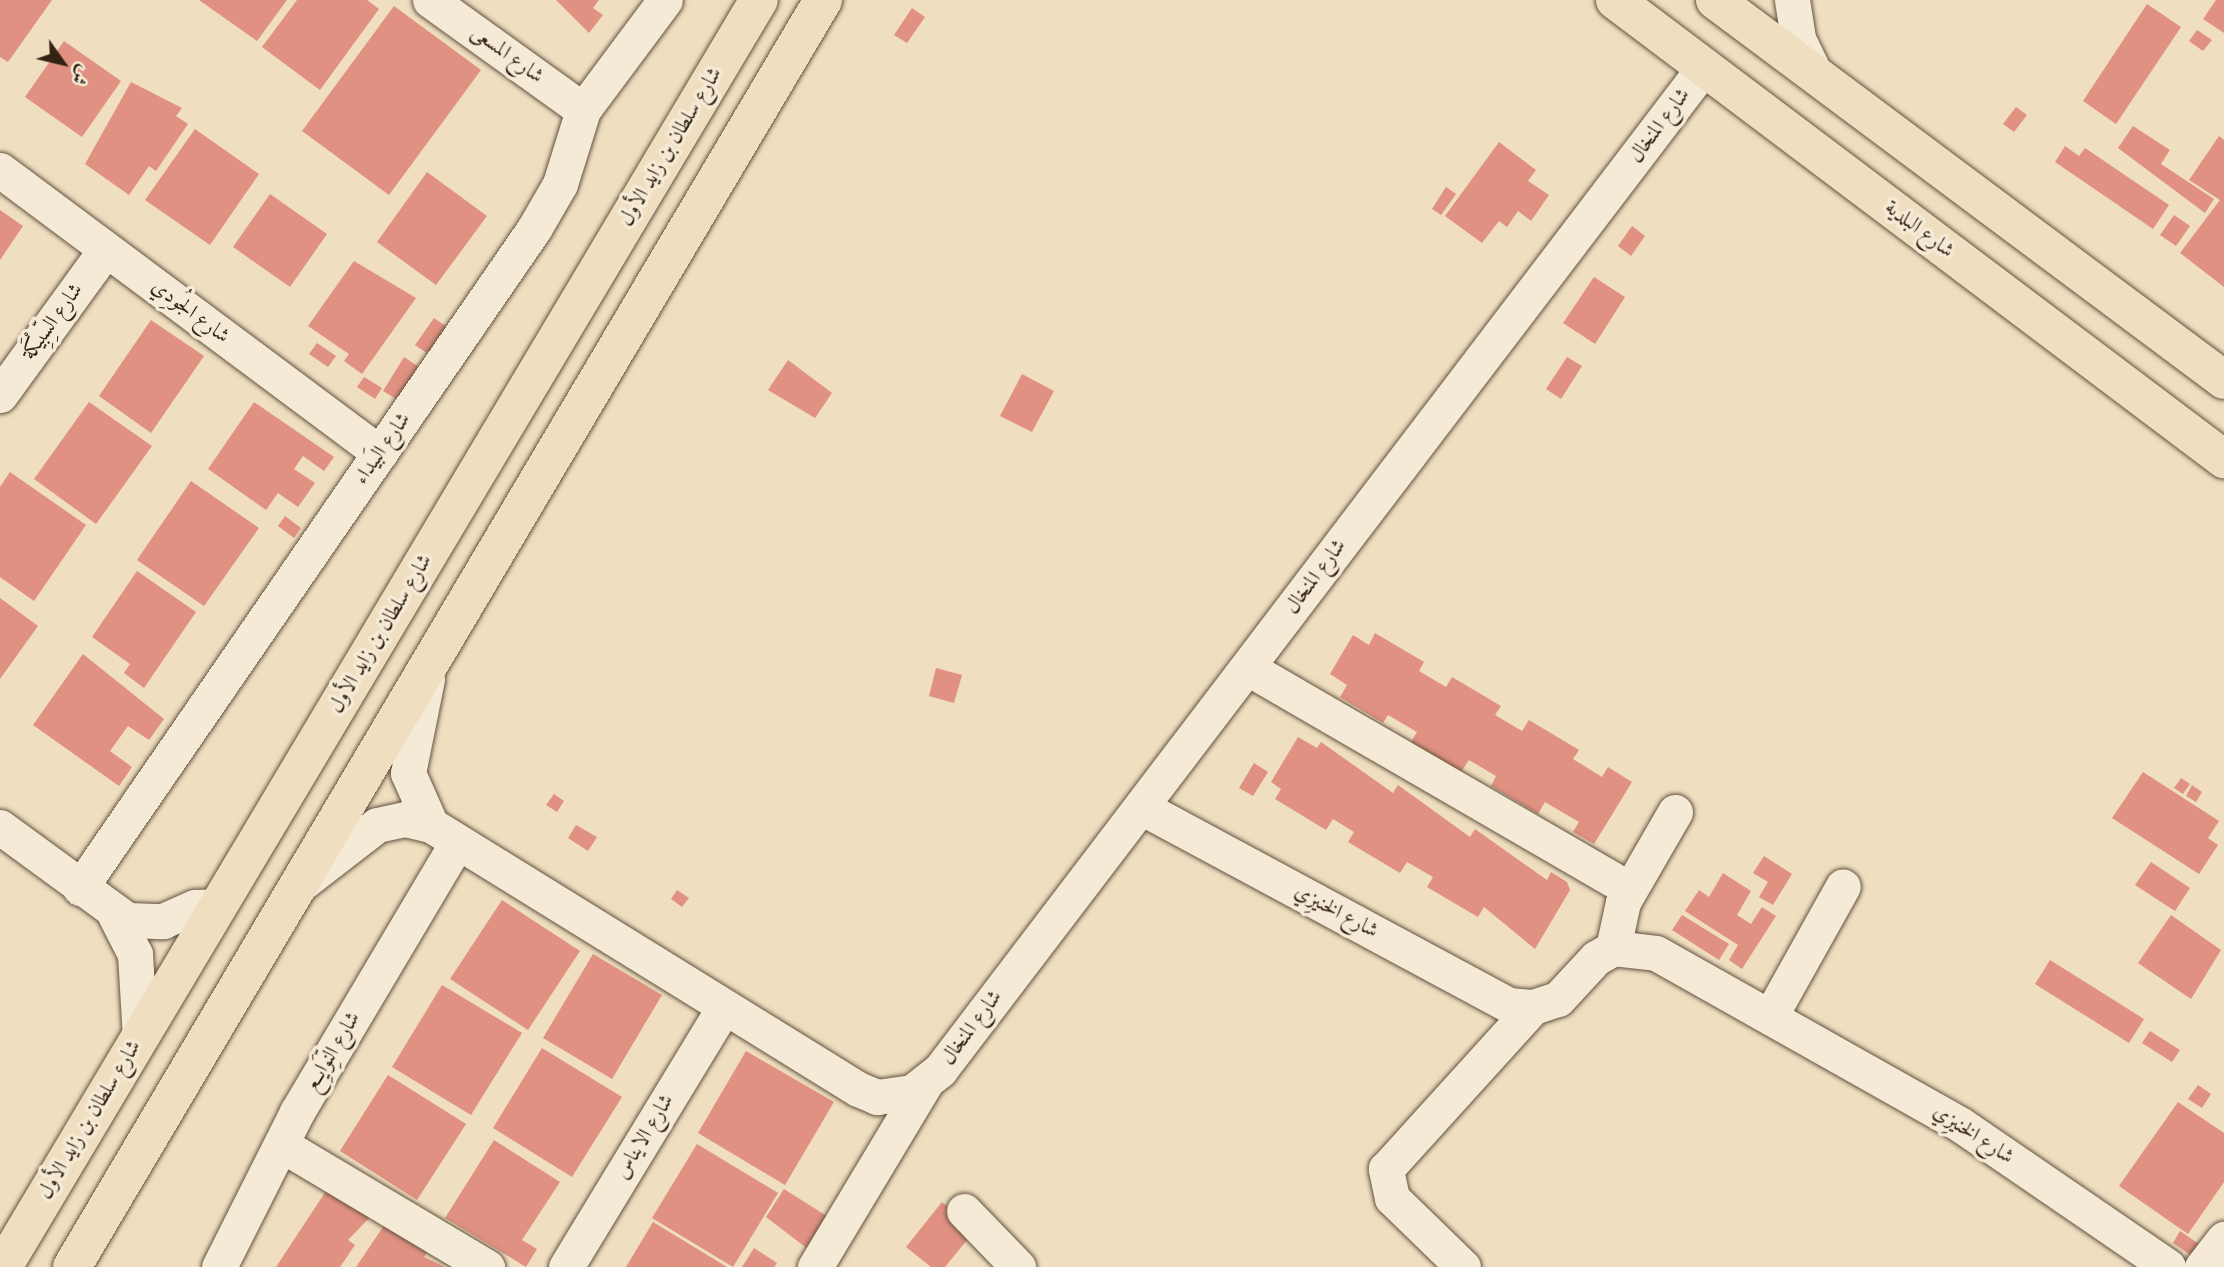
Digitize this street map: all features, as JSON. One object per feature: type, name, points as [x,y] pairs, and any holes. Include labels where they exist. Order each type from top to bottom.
[{"type":"main road","name":"شارع سلطان بن زايد الأول","points":[[3,1267],[759,0]]},
{"type":"main road","points":[[72,1267],[823,0]]},
{"type":"main road","name":"شارع البلدية","points":[[1615,0],[2224,459]]},
{"type":"main road","points":[[1715,0],[2224,380]]},
{"type":"street","name":"شارع المسعى","points":[[430,0],[583,110]]},
{"type":"street","name":"شارع البَيداء","points":[[80,888],[548,207],[583,110],[665,0]]},
{"type":"street","points":[[1792,0],[1798,39],[1815,74]]},
{"type":"street","name":"شارع المنخال","points":[[815,1267],[925,1084],[1248,668],[1704,67]]},
{"type":"street","name":"شارع الجُودِي","points":[[0,170],[380,453]]},
{"type":"street","name":"شارع السِّبِيْكَة","points":[[0,395],[106,250]]},
{"type":"street","name":"شارع المنخال","points":[[428,668],[408,765],[415,801],[444,833]]},
{"type":"street","points":[[1248,668],[1623,886]]},
{"type":"street","name":"شارع الخنيزِي","points":[[1141,807],[1498,1000],[1533,1007]]},
{"type":"street","points":[[1463,1267],[1392,1198],[1385,1177],[1394,1154],[1533,1007],[1569,991],[1588,965],[1613,948],[1623,886],[1675,812]]},
{"type":"street","name":"شارع المنخال","points":[[297,887],[377,825],[405,819],[444,833],[724,1007],[877,1097],[895,1097],[925,1084]]},
{"type":"street","points":[[0,827],[115,915],[135,954],[140,1037]]},
{"type":"street","name":"شارع النِّوَايِع","points":[[219,1267],[444,833]]},
{"type":"street","points":[[1772,1013],[1843,886]]},
{"type":"street","points":[[115,915],[151,922],[218,906]]},
{"type":"street","name":"شارع الخنيزِي","points":[[1613,948],[1646,948],[1772,1013],[1961,1125],[2168,1267]]},
{"type":"street","name":"شارع الايناس","points":[[566,1267],[724,1007]]},
{"type":"street","points":[[282,1145],[486,1267]]},
{"type":"street","points":[[964,1211],[1018,1267]]},
{"type":"street","points":[[2202,1267],[2224,1239]]},
{"type":"building","points":[[0,0],[52,0],[8,62],[0,57]]},
{"type":"building","points":[[199,0],[287,0],[257,41]]},
{"type":"building","points":[[297,0],[367,0],[379,9],[320,90],[262,47]]},
{"type":"building","points":[[556,0],[599,0],[593,8],[603,15],[589,33]]},
{"type":"building","points":[[2216,0],[2224,0],[2224,33],[2203,19]]},
{"type":"building","points":[[2147,4],[2181,27],[2116,124],[2083,101]]},
{"type":"building","points":[[394,6],[481,70],[389,195],[302,131]]},
{"type":"building","points":[[912,8],[925,17],[907,43],[894,35]]},
{"type":"building","points":[[2197,30],[2212,40],[2203,51],[2189,41]]},
{"type":"building","points":[[64,41],[121,81],[82,137],[25,97]]},
{"type":"building","points":[[131,82],[182,108],[176,116],[188,124],[156,171],[149,166],[129,195],[85,164]]},
{"type":"building","points":[[2016,107],[2027,115],[2014,132],[2003,124]]},
{"type":"building","points":[[2133,126],[2170,150],[2161,164],[2214,199],[2205,213],[2118,148]]},
{"type":"building","points":[[195,129],[259,174],[210,245],[145,200]]},
{"type":"building","points":[[2219,136],[2224,140],[2224,287],[2180,253],[2220,200],[2189,180]]},
{"type":"building","points":[[1499,142],[1536,170],[1528,181],[1549,195],[1531,221],[1518,211],[1507,227],[1499,221],[1482,243],[1445,216]]},
{"type":"building","points":[[2065,146],[2079,156],[2085,148],[2169,205],[2153,229],[2055,162]]},
{"type":"building","points":[[427,172],[487,216],[436,285],[377,242]]},
{"type":"building","points":[[1446,187],[1456,194],[1441,215],[1432,209]]},
{"type":"building","points":[[270,194],[327,234],[290,287],[233,247]]},
{"type":"building","points":[[0,210],[23,226],[0,260]]},
{"type":"building","points":[[2174,215],[2190,226],[2176,246],[2160,235]]},
{"type":"building","points":[[1632,226],[1645,236],[1631,256],[1618,246]]},
{"type":"building","points":[[354,261],[416,298],[362,374],[344,361],[349,354],[308,326]]},
{"type":"building","points":[[1594,277],[1625,297],[1595,344],[1563,323]]},
{"type":"building","points":[[434,318],[447,327],[428,354],[415,345]]},
{"type":"building","points":[[151,320],[204,356],[151,433],[99,396]]},
{"type":"building","points":[[317,343],[336,356],[328,367],[309,354]]},
{"type":"building","points":[[404,357],[419,367],[398,400],[383,391]]},
{"type":"building","points":[[1567,357],[1582,366],[1561,399],[1546,389]]},
{"type":"building","points":[[788,360],[832,393],[815,418],[768,390]]},
{"type":"building","points":[[1022,374],[1054,391],[1032,432],[1000,416]]},
{"type":"building","points":[[364,377],[382,388],[375,399],[357,387]]},
{"type":"building","points":[[89,402],[152,446],[96,524],[34,479]]},
{"type":"building","points":[[254,402],[334,457],[324,471],[303,456],[294,469],[315,483],[298,507],[278,493],[266,510],[208,469]]},
{"type":"building","points":[[10,472],[86,525],[34,601],[0,577],[0,487]]},
{"type":"building","points":[[191,481],[259,528],[204,606],[137,560]]},
{"type":"building","points":[[285,516],[301,528],[294,538],[278,526]]},
{"type":"building","points":[[137,571],[196,612],[144,688],[124,673],[130,664],[92,637]]},
{"type":"building","points":[[0,598],[38,626],[0,679]]},
{"type":"building","points":[[1375,633],[1424,662],[1419,671],[1446,687],[1452,677],[1501,706],[1495,715],[1522,731],[1529,720],[1579,750],[1573,759],[1602,777],[1608,767],[1632,782],[1594,844],[1573,832],[1579,822],[1545,802],[1538,814],[1491,786],[1496,776],[1469,760],[1461,772],[1411,742],[1417,732],[1388,715],[1383,723],[1340,697],[1347,685],[1330,674],[1353,635],[1369,645]]},
{"type":"building","points":[[83,654],[164,719],[149,740],[128,726],[110,751],[132,767],[119,786],[33,725]]},
{"type":"building","points":[[936,668],[962,675],[954,703],[929,696]]},
{"type":"building","points":[[1298,737],[1317,748],[1321,742],[1393,793],[1398,785],[1470,837],[1475,829],[1547,880],[1551,872],[1567,882],[1570,890],[1535,949],[1484,907],[1478,917],[1427,887],[1433,877],[1407,862],[1400,873],[1348,842],[1354,832],[1333,819],[1326,830],[1275,799],[1281,789],[1271,782]]},
{"type":"building","points":[[1254,763],[1268,772],[1253,796],[1239,788]]},
{"type":"building","points":[[2143,772],[2219,821],[2208,838],[2218,845],[2199,874],[2112,818]]},
{"type":"building","points":[[2181,778],[2190,784],[2183,794],[2174,788]]},
{"type":"building","points":[[2192,785],[2202,792],[2196,802],[2186,796]]},
{"type":"building","points":[[554,794],[564,801],[557,812],[546,805]]},
{"type":"building","points":[[576,825],[597,837],[588,851],[568,838]]},
{"type":"building","points":[[1764,856],[1792,874],[1773,905],[1759,897],[1768,882],[1753,873]]},
{"type":"building","points":[[2151,862],[2190,888],[2175,911],[2135,885]]},
{"type":"building","points":[[1723,873],[1751,891],[1737,915],[1751,924],[1762,907],[1776,916],[1742,969],[1729,960],[1738,945],[1685,911],[1699,890],[1709,897]]},
{"type":"building","points":[[677,890],[689,898],[682,907],[671,899]]},
{"type":"building","points":[[502,900],[580,951],[528,1030],[450,979]]},
{"type":"building","points":[[1682,915],[1729,944],[1719,960],[1672,930]]},
{"type":"building","points":[[2171,915],[2221,950],[2191,999],[2138,963]]},
{"type":"building","points":[[593,954],[662,995],[612,1079],[543,1038]]},
{"type":"building","points":[[2050,960],[2144,1019],[2129,1043],[2035,984]]},
{"type":"building","points":[[442,985],[522,1033],[471,1115],[392,1067]]},
{"type":"building","points":[[2150,1031],[2180,1050],[2172,1062],[2142,1043]]},
{"type":"building","points":[[542,1048],[622,1097],[572,1177],[493,1128]]},
{"type":"building","points":[[746,1051],[834,1102],[785,1185],[698,1133]]},
{"type":"building","points":[[388,1075],[466,1124],[417,1200],[340,1151]]},
{"type":"building","points":[[2198,1085],[2211,1094],[2202,1108],[2188,1099]]},
{"type":"building","points":[[2178,1102],[2224,1133],[2224,1182],[2188,1234],[2119,1186]]},
{"type":"building","points":[[494,1140],[560,1182],[522,1240],[537,1249],[526,1267],[445,1218]]},
{"type":"building","points":[[697,1144],[778,1193],[733,1267],[652,1218]]},
{"type":"building","points":[[330,1185],[374,1213],[348,1240],[355,1245],[340,1267],[276,1267]]},
{"type":"building","points":[[784,1189],[833,1220],[813,1253],[766,1217]]},
{"type":"building","points":[[942,1202],[976,1229],[945,1267],[931,1267],[906,1247]]},
{"type":"building","points":[[653,1222],[727,1267],[626,1267]]},
{"type":"building","points":[[385,1224],[427,1252],[424,1257],[445,1267],[356,1267]]},
{"type":"building","points":[[2180,1231],[2199,1244],[2192,1256],[2173,1243]]},
{"type":"building","points":[[754,1248],[777,1263],[774,1267],[742,1267]]}]
